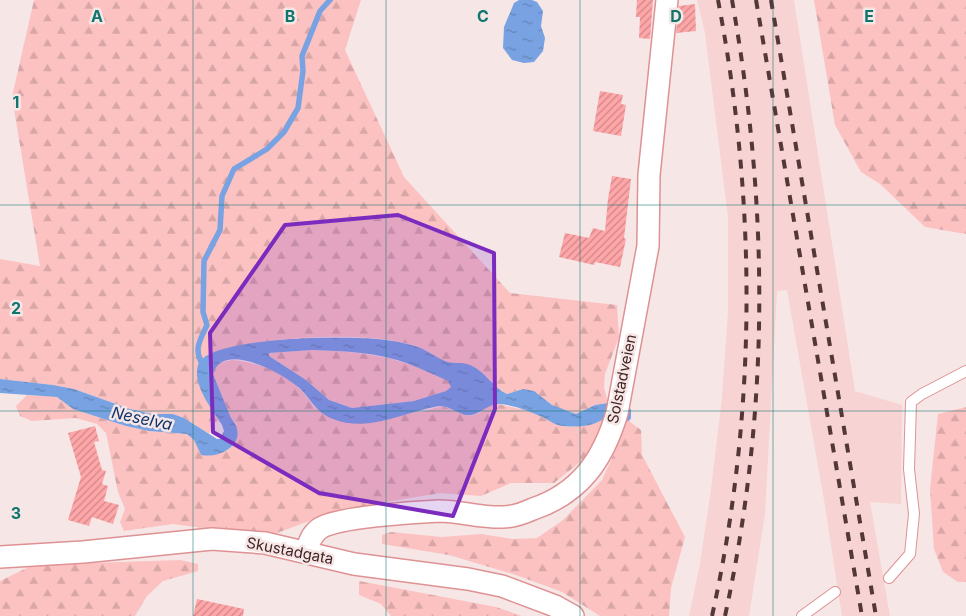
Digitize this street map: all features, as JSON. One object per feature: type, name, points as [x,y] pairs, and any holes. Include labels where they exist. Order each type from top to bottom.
[{"type":"street","name":"Solstadveien","points":[[307,552],[308,543],[319,529],[356,518],[440,511],[505,517],[543,506],[566,493],[584,478],[595,463],[612,429],[648,246],[649,176],[667,0]]},
{"type":"street","name":"Skustadgata","points":[[0,557],[83,552],[212,539],[265,543],[354,564],[468,579],[502,586],[555,606],[573,616]]},
{"type":"lane","points":[[889,578],[910,554],[914,514],[909,470],[911,402],[922,394],[966,371]]},
{"type":"lane","points":[[802,616],[836,592]]},
{"type":"highlighted area","points":[[398,215],[494,253],[495,409],[453,516],[319,493],[213,432],[210,333],[285,225]]},
{"type":"shaded area","points":[[697,0],[794,0],[855,391],[902,405],[901,504],[870,502],[890,616],[842,616],[824,500],[787,290],[777,291],[765,514],[749,616],[689,616],[700,564],[711,489],[722,398],[728,312],[728,217],[705,33]]},
{"type":"green space","points":[[34,0],[361,0],[345,50],[404,177],[510,293],[617,305],[619,337],[605,374],[604,387],[608,403],[595,405],[576,414],[552,405],[542,397],[523,389],[507,394],[478,370],[445,361],[418,347],[374,338],[317,337],[260,342],[236,347],[203,358],[198,365],[209,404],[219,420],[215,423],[209,434],[184,418],[173,414],[152,414],[130,409],[74,389],[0,379],[0,259],[40,266],[12,97]]},
{"type":"green space","points":[[814,0],[966,0],[966,234],[925,227],[880,184],[861,172],[835,125]]},
{"type":"green space","points":[[312,350],[359,353],[382,357],[416,367],[449,381],[451,387],[446,391],[414,401],[352,408],[329,400],[306,380],[269,356],[269,353]]},
{"type":"green space","points":[[233,360],[259,365],[283,376],[301,389],[316,409],[421,412],[442,406],[469,416],[480,413],[486,407],[497,404],[530,411],[560,426],[574,427],[606,418],[589,455],[554,483],[511,483],[481,496],[440,493],[374,504],[320,517],[277,533],[247,534],[173,524],[124,531],[120,522],[125,509],[118,492],[106,433],[97,424],[76,418],[32,421],[20,416],[16,406],[27,395],[57,397],[73,409],[126,426],[149,431],[187,434],[194,440],[201,455],[221,453],[233,445],[236,436],[236,424],[231,418],[213,374],[216,367],[220,364]]},
{"type":"green space","points":[[966,407],[966,582],[958,582],[943,572],[934,549],[930,489],[938,414]]},
{"type":"green space","points":[[622,420],[629,421],[641,430],[642,455],[685,537],[671,588],[669,616],[600,616],[562,592],[516,575],[449,555],[382,544],[382,535],[391,532],[442,537],[481,534],[513,539],[537,538],[563,520],[602,480],[616,449]]},
{"type":"green space","points":[[180,560],[198,564],[198,571],[163,581],[147,596],[135,616],[0,616],[0,581],[33,565]]},
{"type":"green space","points":[[359,581],[496,607],[522,616],[391,616],[381,604],[359,595]]},
{"type":"water","points":[[519,0],[537,2],[543,11],[541,26],[545,38],[543,51],[534,62],[524,63],[512,60],[503,48],[504,27],[514,3]]},
{"type":"water","name":"Neselva","points":[[365,338],[405,343],[421,348],[448,362],[464,363],[473,366],[507,394],[523,389],[534,391],[552,405],[576,414],[595,405],[608,403],[631,409],[631,418],[629,421],[607,418],[582,426],[560,426],[527,411],[499,404],[492,405],[471,415],[439,406],[373,423],[346,423],[326,416],[302,390],[266,367],[252,362],[228,360],[219,364],[213,374],[238,434],[232,446],[226,451],[218,454],[201,455],[194,440],[187,434],[149,431],[126,426],[73,409],[57,397],[0,393],[0,379],[74,389],[130,409],[152,414],[173,414],[184,418],[217,439],[220,439],[224,431],[200,389],[197,373],[198,365],[204,358],[231,347],[267,341]],"holes":[[[312,350],[361,353],[397,360],[448,381],[451,387],[446,391],[414,401],[352,408],[329,400],[306,380],[269,356],[269,353]]]},
{"type":"building","points":[[637,0],[653,0],[650,39],[639,38],[640,17],[636,17]]},
{"type":"building","points":[[695,4],[696,31],[676,33],[679,6]]},
{"type":"building","points":[[600,91],[623,95],[621,104],[626,105],[621,136],[593,131]]},
{"type":"building","points":[[612,176],[631,179],[624,238],[626,239],[620,267],[595,262],[594,265],[559,257],[565,233],[589,238],[593,228],[605,231]]},
{"type":"building","points":[[95,426],[99,441],[94,442],[102,470],[106,471],[102,484],[108,486],[104,501],[119,505],[113,524],[92,517],[89,526],[68,520],[81,477],[68,433]]},
{"type":"building","points":[[197,599],[244,609],[243,616],[193,616]]},
{"type":"waterway","points":[[204,367],[198,351],[198,346],[207,325],[203,312],[204,261],[220,230],[222,196],[234,169],[267,149],[284,132],[298,108],[303,71],[302,56],[320,11],[330,0]]},
{"type":"railway","points":[[712,616],[727,540],[737,463],[744,386],[746,308],[745,231],[740,154],[731,77],[718,0]]},
{"type":"railway","points":[[725,616],[740,539],[750,462],[757,385],[759,308],[758,232],[753,155],[732,0]]},
{"type":"railway","points":[[756,0],[862,616]]},
{"type":"railway","points":[[771,0],[876,616]]}]
